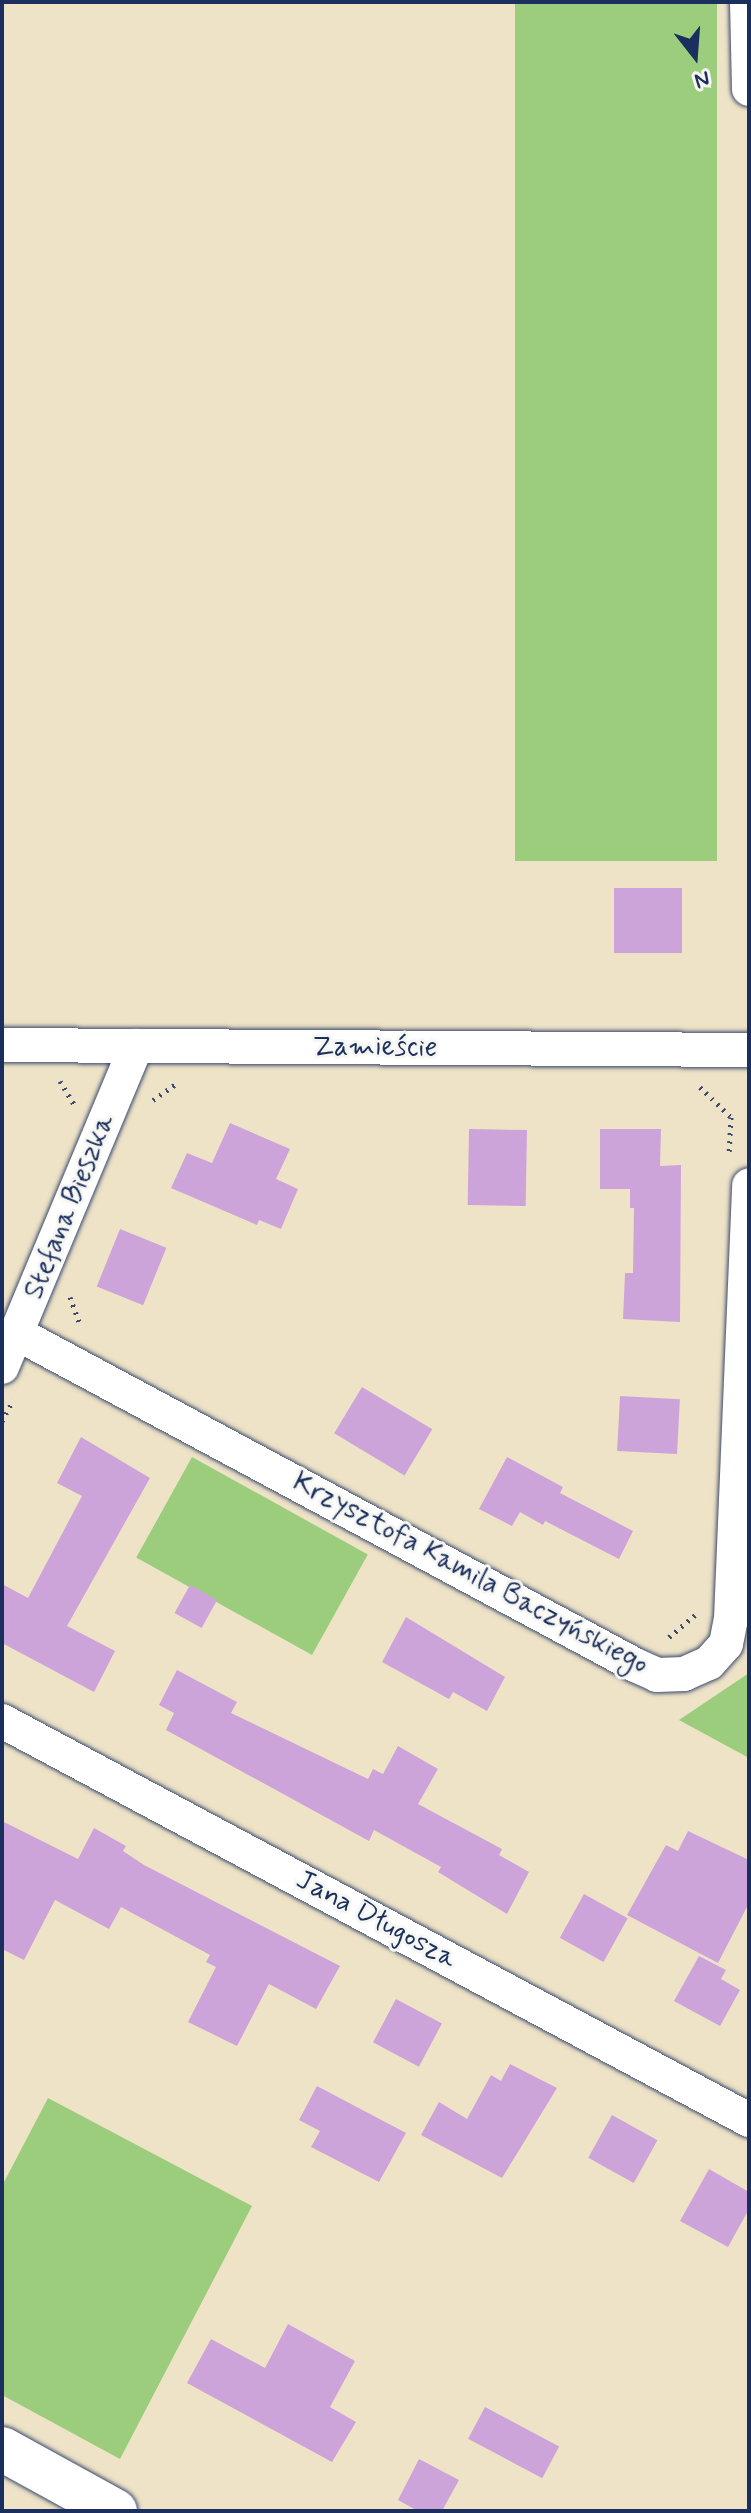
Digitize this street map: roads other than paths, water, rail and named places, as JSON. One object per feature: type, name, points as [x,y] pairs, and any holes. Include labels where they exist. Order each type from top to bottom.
[{"type":"street","points":[[747,2],[749,89]]},
{"type":"street","name":"Zamieście","points":[[2,1045],[749,1050]]},
{"type":"street","name":"Stefana Bieszka","points":[[2,1367],[136,1046]]},
{"type":"street","name":"Krzysztofa Kamila Baczyńskiego","points":[[18,1334],[635,1665],[657,1675],[684,1674],[709,1663],[726,1644],[731,1619],[739,1174]]},
{"type":"street","name":"Jana Długosza","points":[[2,1721],[749,2120]]},
{"type":"street","points":[[2,2449],[115,2511]]}]
